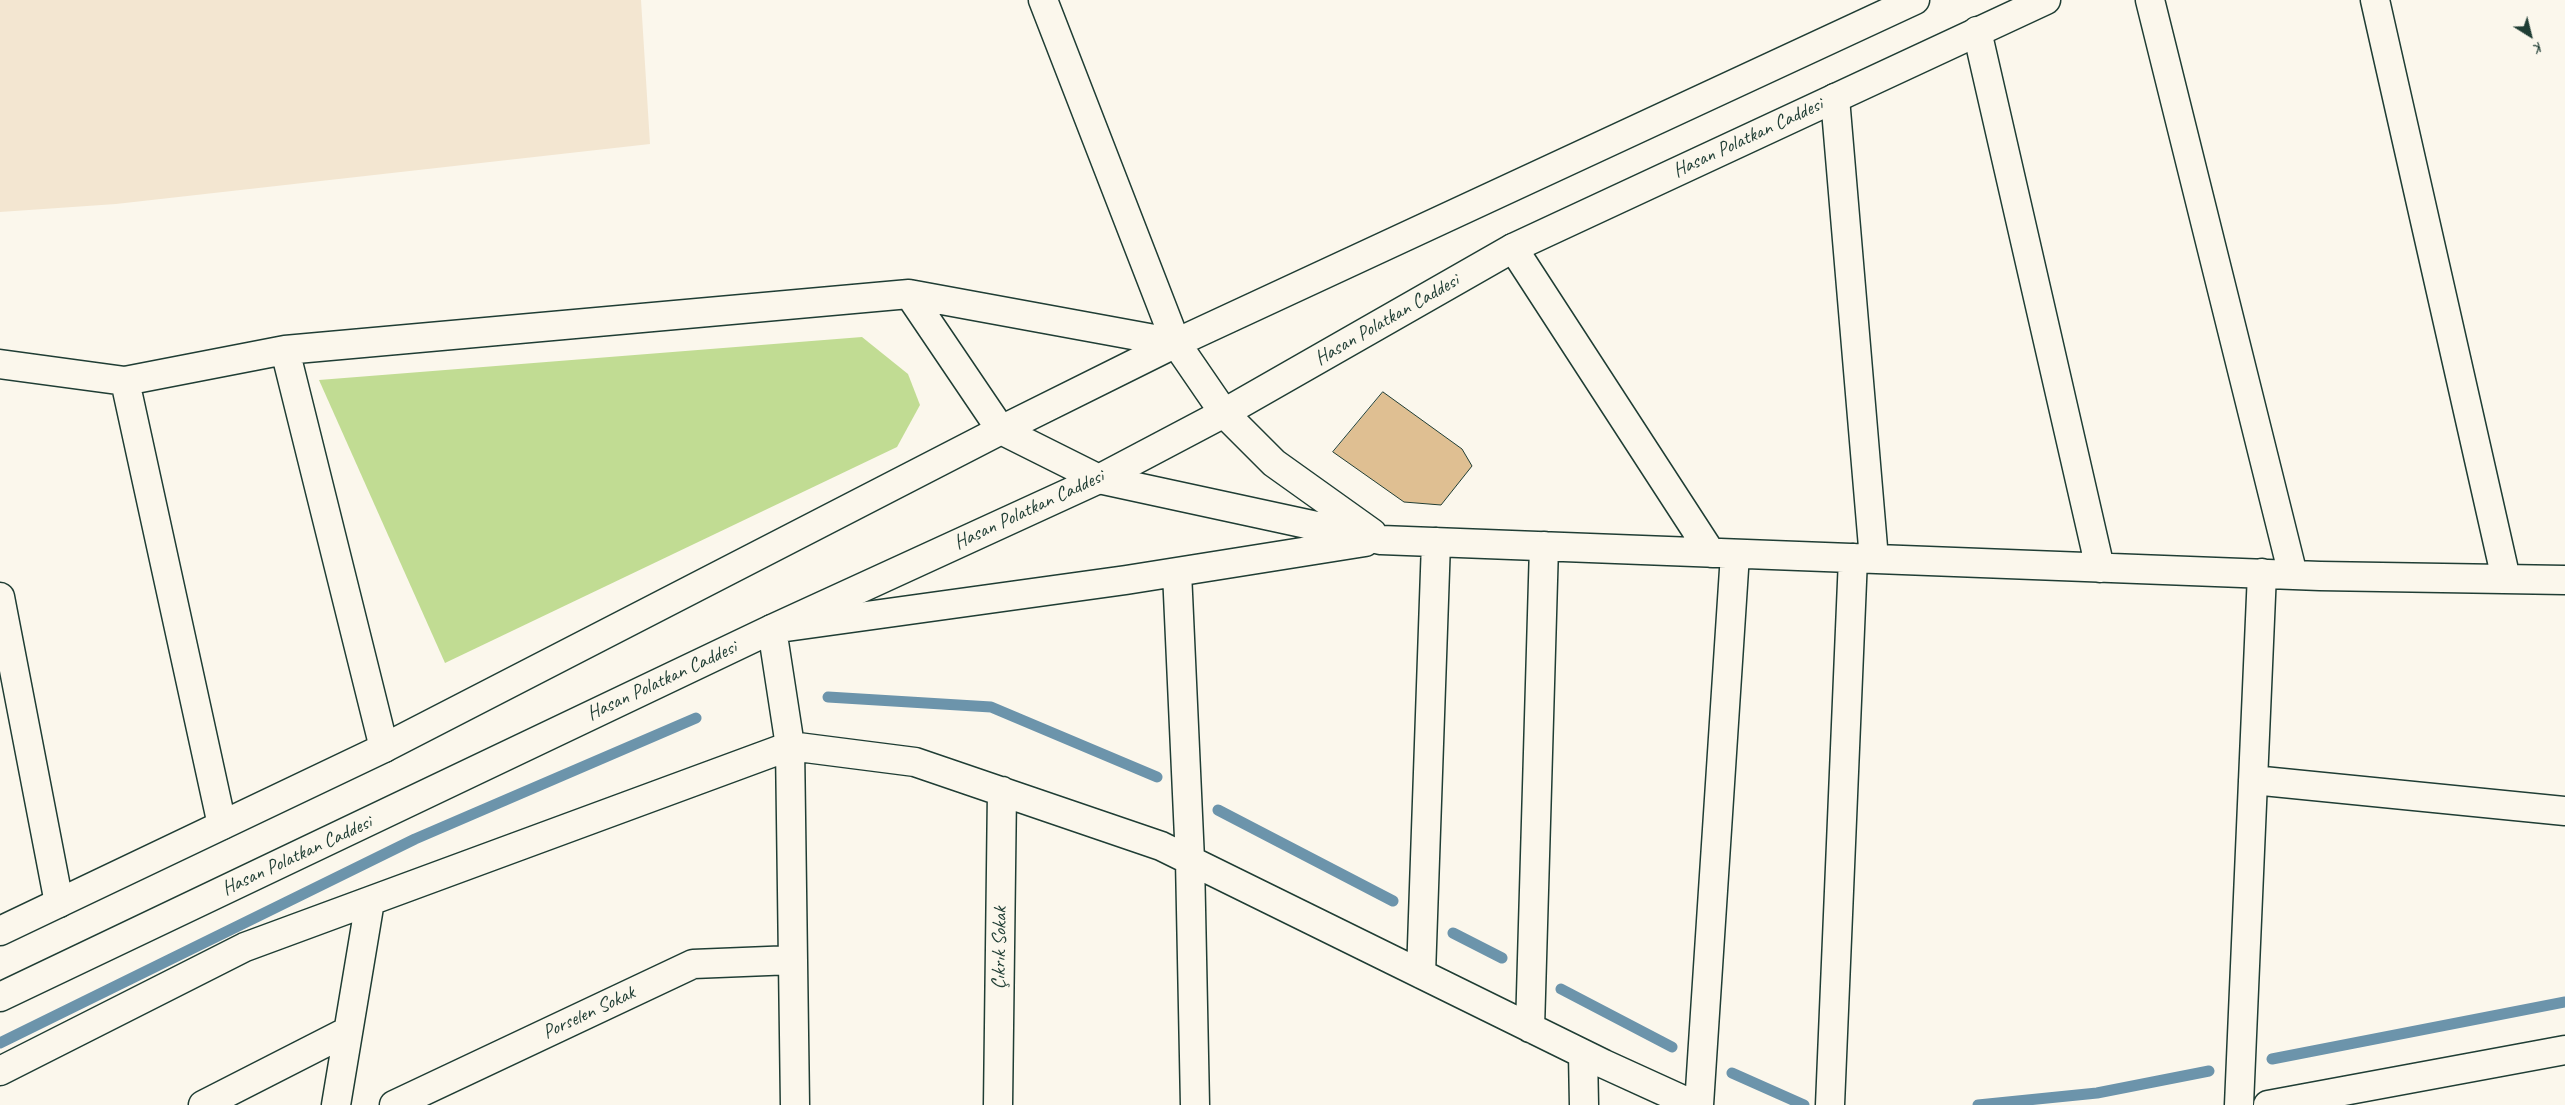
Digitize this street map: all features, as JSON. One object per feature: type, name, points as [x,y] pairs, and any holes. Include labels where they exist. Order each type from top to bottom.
[{"type":"street","points":[[1043,0],[1176,343],[1224,413],[1274,463],[1381,540]]},
{"type":"street","points":[[0,931],[384,748],[1001,430],[1176,343],[1915,0]]},
{"type":"street","name":"Hasan Polatkan Caddesi","points":[[0,997],[772,629],[1099,479],[1224,413],[1513,248],[2046,0]]},
{"type":"street","points":[[2150,0],[2293,575]]},
{"type":"street","points":[[2375,0],[2506,579]]},
{"type":"street","points":[[1976,31],[2100,568]]},
{"type":"street","points":[[1830,1105],[1864,559],[1835,98]]},
{"type":"street","points":[[1513,248],[1723,553],[1699,1105]]},
{"type":"street","points":[[0,364],[125,382],[285,350],[909,294],[1176,343]]},
{"type":"street","points":[[909,294],[1001,430],[1099,479],[1381,540],[2262,574],[2565,580]]},
{"type":"street","points":[[285,350],[384,748]]},
{"type":"street","points":[[125,382],[222,825]]},
{"type":"street","points":[[795,1105],[790,746],[772,629],[1177,572],[1381,540]]},
{"type":"street","points":[[1421,974],[1436,542]]},
{"type":"street","points":[[1530,1028],[1544,546]]},
{"type":"street","points":[[1177,572],[1190,860],[1195,1105]]},
{"type":"street","points":[[2239,1105],[2262,574]]},
{"type":"street","points":[[0,597],[59,903]]},
{"type":"street","points":[[0,1071],[245,947],[790,746],[915,762],[1162,846],[1583,1054],[1694,1105]]},
{"type":"street","points":[[2253,780],[2565,811]]},
{"type":"street","name":"Çıkrık Sokak","points":[[998,1105],[1002,791]]},
{"type":"street","points":[[336,1105],[370,901]]},
{"type":"street","name":"Porselen Sokak","points":[[394,1105],[693,964],[793,960]]},
{"type":"street","points":[[203,1105],[348,1031]]},
{"type":"street","points":[[2268,1105],[2376,1095],[2565,1050]]},
{"type":"street","points":[[1583,1054],[1584,1105]]},
{"type":"shaded area","points":[[0,0],[641,0],[650,144],[116,204],[0,212]]},
{"type":"green space","points":[[862,337],[908,374],[920,405],[897,447],[445,663],[319,380]]},
{"type":"building","points":[[1383,392],[1462,449],[1472,466],[1441,505],[1404,502],[1333,452]]},
{"type":"waterway","points":[[828,697],[991,707],[1157,777]]},
{"type":"waterway","points":[[0,1043],[415,839],[696,718]]},
{"type":"waterway","points":[[1218,810],[1393,901]]},
{"type":"waterway","points":[[1453,933],[1502,958]]},
{"type":"waterway","points":[[1561,989],[1672,1047]]},
{"type":"waterway","points":[[2272,1059],[2565,1002]]},
{"type":"waterway","points":[[1978,1105],[2097,1093],[2209,1071]]},
{"type":"waterway","points":[[1732,1073],[1804,1105]]}]
